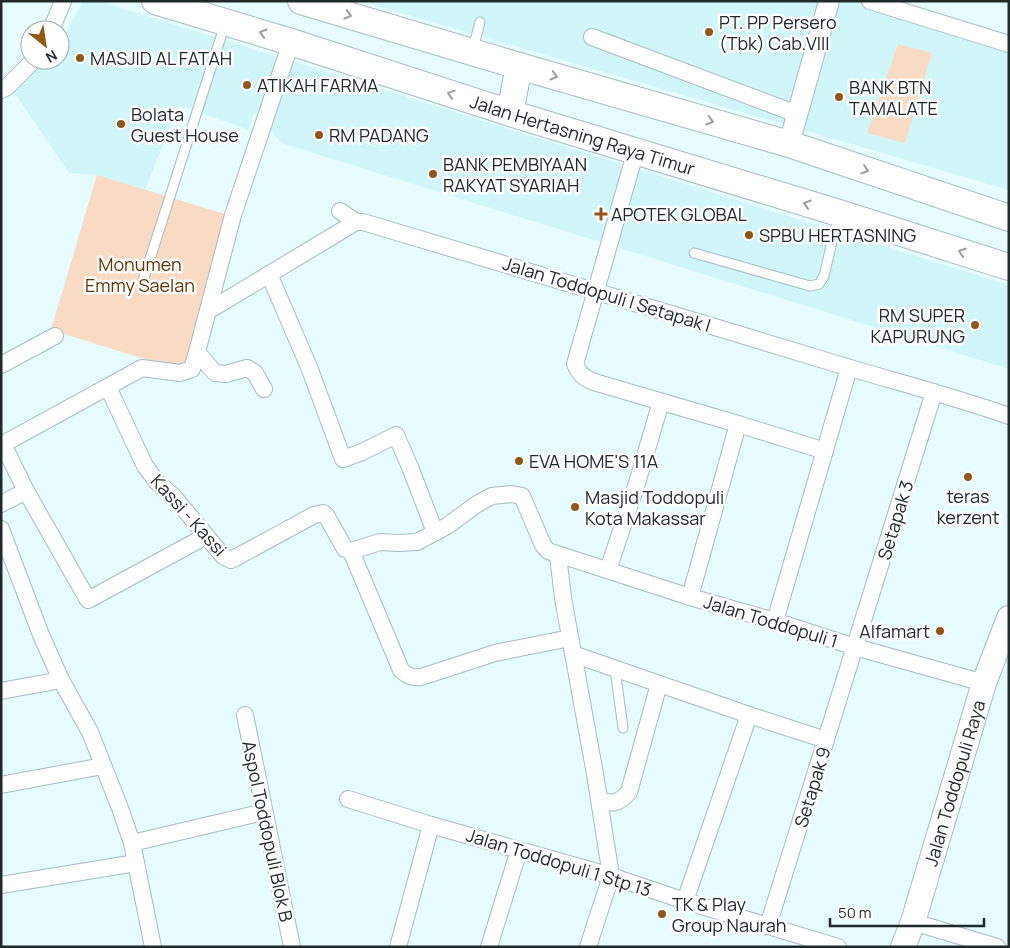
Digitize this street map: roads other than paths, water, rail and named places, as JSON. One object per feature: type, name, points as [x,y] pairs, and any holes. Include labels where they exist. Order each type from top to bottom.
[{"type":"main road","name":"Jalan Hertasning Raya Timur","points":[[155,1],[1009,267]]},
{"type":"main road","points":[[301,1],[789,144],[1009,218]]},
{"type":"main road","points":[[510,112],[519,66]]},
{"type":"main road","name":"Jalan Toddopuli Raya","points":[[903,947],[913,922],[984,683],[1009,618]]},
{"type":"street","points":[[55,20],[63,1]]},
{"type":"street","points":[[789,144],[829,1]]},
{"type":"street","points":[[870,1],[1009,44]]},
{"type":"street","points":[[592,37],[797,114]]},
{"type":"street","points":[[206,536],[88,600],[26,491],[3,444],[142,368],[180,373],[192,369],[233,215],[291,42]]},
{"type":"street","points":[[1,90],[24,70]]},
{"type":"street","points":[[636,150],[575,364],[578,371],[594,382],[825,451]]},
{"type":"street","name":"Jalan Toddopuli I Setapak I","points":[[340,211],[360,222],[596,290],[1009,416]]},
{"type":"street","points":[[208,311],[360,222]]},
{"type":"street","points":[[269,274],[309,367],[343,459],[396,435],[435,532]]},
{"type":"street","points":[[1,366],[55,336]]},
{"type":"street","points":[[197,352],[215,372],[226,374],[247,368],[255,373],[264,389]]},
{"type":"street","points":[[775,621],[850,368]]},
{"type":"street","name":"Kassi - Kassi","points":[[108,387],[145,466],[223,556],[231,560],[314,515],[323,513],[345,548],[350,552]]},
{"type":"street","name":"Setapak 3","points":[[855,647],[934,392]]},
{"type":"street","points":[[608,570],[661,402]]},
{"type":"street","points":[[690,597],[738,424]]},
{"type":"street","points":[[1,504],[26,491]]},
{"type":"street","name":"Jalan Toddopuli 1","points":[[350,552],[380,542],[417,542],[447,526],[477,504],[492,496],[511,494],[522,496],[543,545],[548,551],[690,597],[775,621],[855,647],[984,683]]},
{"type":"street","points":[[1,529],[41,636],[61,680],[90,732],[120,808],[132,843],[153,947]]},
{"type":"street","points":[[350,552],[401,670],[408,676],[414,678],[421,677],[496,653],[571,646],[615,669],[826,740]]},
{"type":"street","points":[[558,555],[563,598],[600,800],[611,876],[588,947]]},
{"type":"street","name":"Setapak 9","points":[[768,926],[855,647]]},
{"type":"street","points":[[1,691],[61,680]]},
{"type":"street","points":[[600,800],[609,803],[618,801],[629,792],[659,684]]},
{"type":"street","name":"Aspol Toddopuli Blok B","points":[[245,715],[292,947]]},
{"type":"street","points":[[685,901],[749,715]]},
{"type":"street","points":[[1,785],[103,766]]},
{"type":"street","name":"Jalan Toddopuli 1 Stp 13","points":[[348,799],[431,825],[611,876],[685,901],[838,947]]},
{"type":"street","points":[[132,843],[264,812]]},
{"type":"street","points":[[398,947],[431,825]]},
{"type":"street","points":[[489,947],[519,850]]},
{"type":"street","points":[[1,885],[136,863]]},
{"type":"street","points":[[913,922],[997,947]]},
{"type":"lane","points":[[142,281],[226,22]]},
{"type":"lane","points":[[472,52],[480,22]]},
{"type":"lane","points":[[694,253],[810,286],[819,284],[824,276],[835,229],[842,214]]},
{"type":"lane","points":[[615,669],[623,728]]},
{"type":"place","name":"PT. PP Persero (Tbk) Cab.VIII","points":[[709,32]]},
{"type":"place","name":"MASJID AL FATAH","points":[[80,58]]},
{"type":"place","name":"ATIKAH FARMA","points":[[247,85]]},
{"type":"place","name":"BANK BTN TAMALATE","points":[[839,97]]},
{"type":"place","name":"Bolata Guest House","points":[[121,124]]},
{"type":"place","name":"RM PADANG","points":[[319,135]]},
{"type":"place","name":"BANK PEMBIYAAN RAKYAT SYARIAH","points":[[433,174]]},
{"type":"place","name":"APOTEK GLOBAL","points":[[601,214]]},
{"type":"place","name":"SPBU HERTASNING","points":[[749,235]]},
{"type":"place","name":"RM SUPER KAPURUNG","points":[[975,325]]},
{"type":"place","name":"EVA HOME'S 11A","points":[[519,461]]},
{"type":"place","name":"teras kerzent","points":[[968,477]]},
{"type":"place","name":"Masjid Toddopuli Kota Makassar","points":[[575,507]]},
{"type":"place","name":"Alfamart","points":[[940,631]]},
{"type":"place","name":"TK & Play Group Naurah","points":[[662,914]]},
{"type":"park label","name":"Monumen Emmy Saelan","points":[[140,274]]}]
